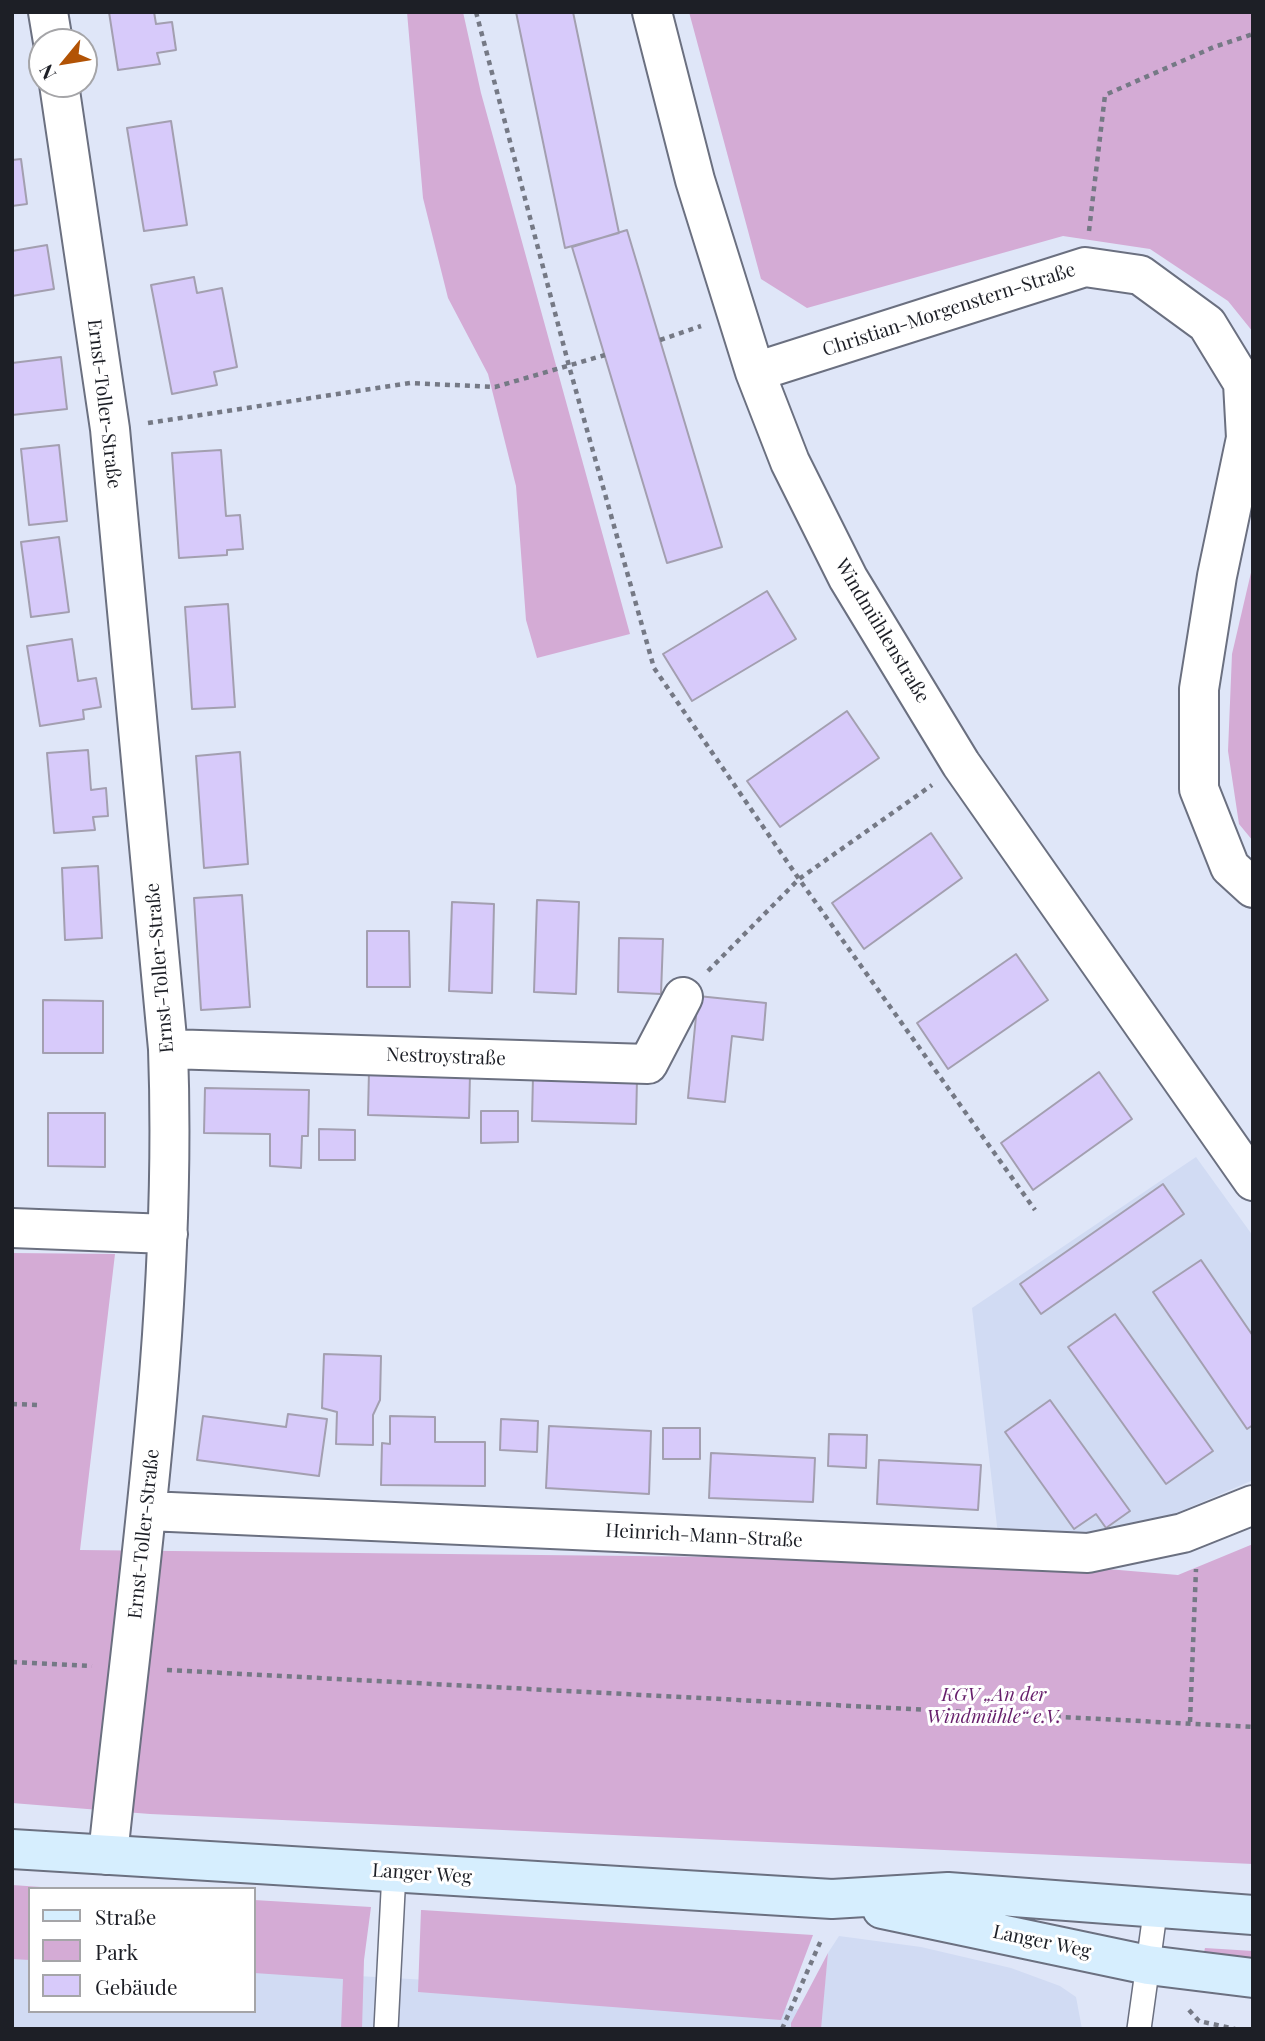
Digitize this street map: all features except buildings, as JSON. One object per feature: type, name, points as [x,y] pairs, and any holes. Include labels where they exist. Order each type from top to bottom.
[{"type":"main road","name":"Langer Weg","points":[[12,1849],[831,1899],[948,1892],[1253,1915]]},
{"type":"main road","name":"Langer Weg","points":[[831,1899],[1148,1965],[1253,1978]]},
{"type":"street","name":"Windmühlenstraße","points":[[652,12],[695,180],[755,372],[790,462],[848,578],[961,764],[1253,1181]]},
{"type":"street","name":"Ernst-Toller-Straße","points":[[61,98],[110,429],[169,1048],[172,1143],[160,1383],[108,1855]]},
{"type":"street","name":"Christian-Morgenstern-Straße","points":[[755,372],[1085,267],[1140,275],[1207,324],[1243,383],[1246,438],[1217,576],[1199,689],[1199,789],[1230,867],[1253,888]]},
{"type":"street","name":"Nestroystraße","points":[[169,1048],[648,1064],[683,998]]},
{"type":"street","points":[[12,1228],[168,1234]]},
{"type":"street","name":"Heinrich-Mann-Straße","points":[[148,1511],[1088,1553],[1183,1533],[1253,1505]]},
{"type":"lane","points":[[386,2029],[394,1872]]},
{"type":"lane","points":[[1139,2029],[1156,1906]]},
{"type":"path","points":[[476,12],[569,366],[654,668],[799,879],[1035,1210]]},
{"type":"path","points":[[1085,267],[1105,94],[1214,47],[1253,34]]},
{"type":"path","points":[[110,429],[410,383],[495,387],[605,355]]},
{"type":"path","points":[[683,998],[754,921],[799,879],[961,764]]},
{"type":"path","points":[[12,1404],[40,1405]]},
{"type":"path","points":[[1191,1722],[1196,1568]]},
{"type":"path","points":[[12,1662],[1253,1727]]},
{"type":"path","points":[[782,2029],[822,1937]]},
{"type":"path","points":[[1211,2024],[1235,2029]]},
{"type":"shaded area","points":[[1196,1157],[1253,1236],[1253,1480],[1121,1537],[998,1535],[972,1308]]},
{"type":"shaded area","points":[[839,1936],[921,1947],[1011,1968],[1060,1986],[1076,1997],[1082,2029],[12,2029],[12,1957],[28,1958],[28,2013],[256,2013],[256,1970],[705,1996],[822,2013],[828,1953]]},
{"type":"green space","points":[[407,12],[463,12],[481,93],[630,634],[537,658],[526,620],[516,486],[488,374],[448,298],[423,198]]},
{"type":"green space","points":[[689,12],[1253,12],[1253,332],[1228,301],[1150,249],[1063,236],[807,308],[761,279]]},
{"type":"green space","points":[[1253,564],[1253,841],[1239,824],[1228,751],[1232,654]]},
{"type":"green space","name":"KGV „An der Windmühle“ e.V.","points":[[12,1253],[115,1254],[80,1550],[1001,1560],[1178,1575],[1253,1544],[1253,1864],[150,1814],[12,1803]]},
{"type":"green space","points":[[12,1885],[41,1887],[28,1887],[28,1960],[12,1959]]},
{"type":"green space","points":[[256,1900],[371,1907],[364,1960],[362,2029],[341,2029],[343,1979],[256,1973]]},
{"type":"green space","points":[[421,1910],[813,1935],[781,2020],[418,1992]]},
{"type":"green space","points":[[1205,1948],[1253,1951],[1253,1962],[1203,1957]]},
{"type":"green space","points":[[828,1953],[821,2029],[791,2029],[791,2023]]}]
